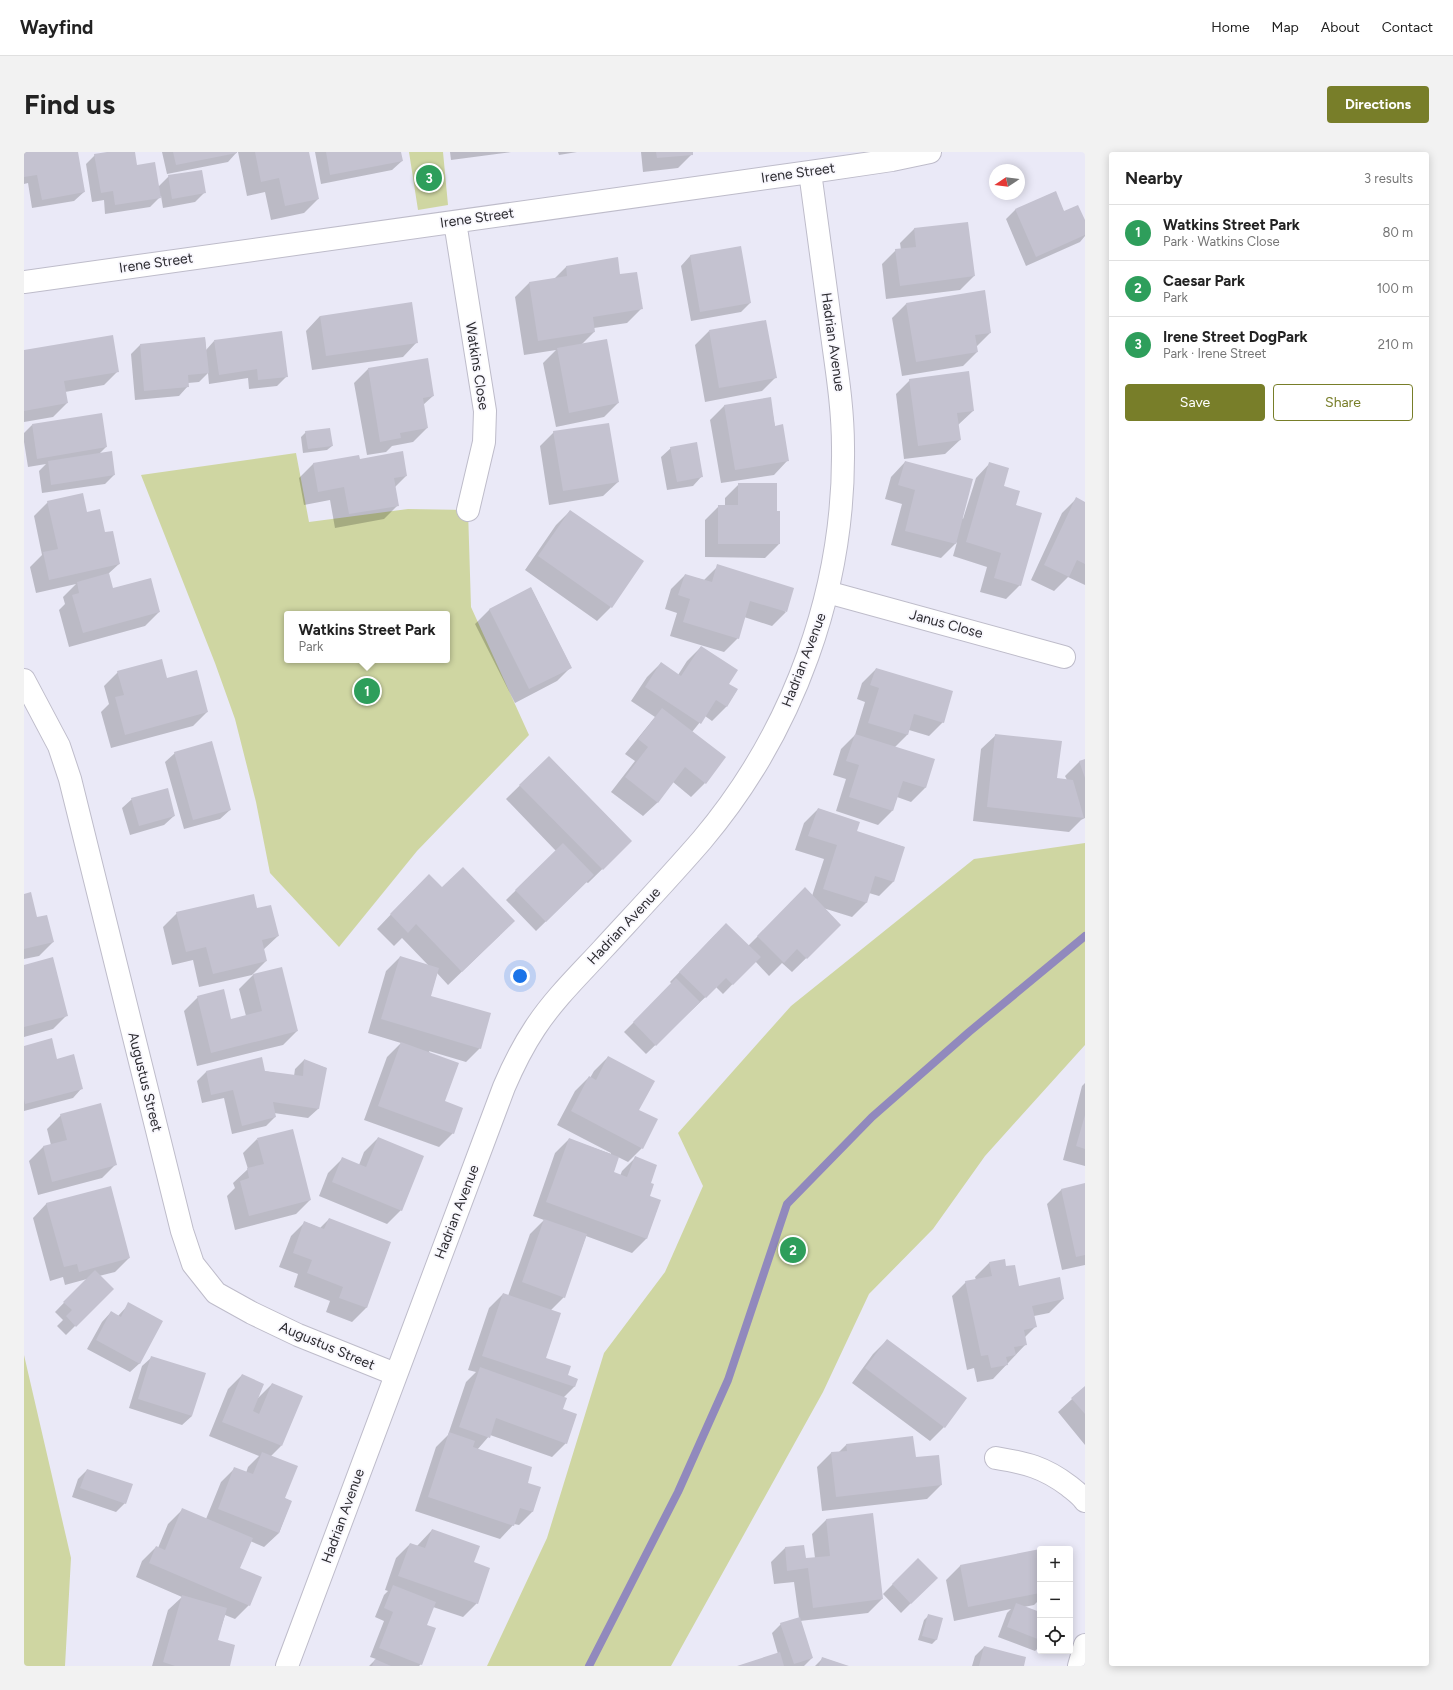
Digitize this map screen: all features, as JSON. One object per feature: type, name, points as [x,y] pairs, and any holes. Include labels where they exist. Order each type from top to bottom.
[{"type":"street","name":"Irene Street","points":[[24,282],[810,172],[892,160],[930,152]]},
{"type":"street","name":"Hadrian Avenue","points":[[287,1666],[395,1374],[504,1087],[517,1058],[535,1027],[557,999],[667,879],[703,838],[730,803],[773,734],[792,697],[809,653],[828,592],[842,494],[843,439],[841,400],[810,172]]},
{"type":"street","name":"Watkins Close","points":[[455,222],[485,411],[484,442],[468,510]]},
{"type":"street","name":"Janus Close","points":[[828,592],[1064,657]]},
{"type":"street","name":"Augustus Street","points":[[24,680],[59,746],[70,779],[182,1231],[193,1264],[216,1293],[252,1313],[298,1334],[395,1374]]},
{"type":"street","points":[[996,1458],[1028,1464],[1054,1475],[1082,1496],[1085,1501]]},
{"type":"street","points":[[1079,1666],[1085,1645]]},
{"type":"green space","points":[[409,152],[443,152],[448,205],[418,210]]},
{"type":"green space","points":[[296,453],[309,522],[408,509],[468,510],[471,607],[529,735],[417,851],[339,947],[270,873],[256,802],[235,719],[215,663],[141,475]]},
{"type":"green space","points":[[1085,843],[1085,1045],[985,1156],[933,1229],[869,1294],[823,1392],[671,1666],[487,1666],[547,1538],[604,1353],[665,1272],[703,1186],[678,1133],[791,1006],[974,859]]},
{"type":"green space","points":[[24,1355],[71,1558],[65,1666],[24,1666]]},
{"type":"building","points":[[24,152],[78,152],[85,192],[42,200],[37,175],[24,177]]},
{"type":"building","points":[[107,152],[135,152],[137,165],[155,162],[161,198],[115,205],[113,191],[101,193],[94,154]]},
{"type":"building","points":[[173,152],[237,152],[237,153],[176,165]]},
{"type":"building","points":[[255,152],[309,152],[319,199],[285,206],[279,178],[261,182]]},
{"type":"building","points":[[326,152],[401,152],[403,161],[330,175]]},
{"type":"building","points":[[656,152],[693,152],[693,155],[657,158]]},
{"type":"building","points":[[202,170],[206,193],[172,199],[168,175]]},
{"type":"building","points":[[1056,191],[1064,211],[1078,205],[1085,220],[1085,235],[1036,257],[1015,209]]},
{"type":"building","points":[[968,222],[975,276],[900,286],[895,249],[916,247],[914,228]]},
{"type":"building","points":[[741,246],[751,303],[700,312],[690,255]]},
{"type":"building","points":[[618,257],[620,274],[637,272],[643,309],[593,317],[595,332],[538,341],[529,282],[567,276],[566,266]]},
{"type":"building","points":[[985,290],[991,333],[975,335],[978,352],[916,362],[906,303]]},
{"type":"building","points":[[412,302],[418,343],[326,356],[320,316]]},
{"type":"building","points":[[766,320],[777,378],[719,388],[709,330]]},
{"type":"building","points":[[282,331],[288,377],[258,380],[257,369],[219,375],[214,340]]},
{"type":"building","points":[[113,335],[119,372],[64,381],[68,403],[24,411],[24,350]]},
{"type":"building","points":[[205,337],[209,373],[188,375],[189,387],[144,391],[140,344]]},
{"type":"building","points":[[607,339],[619,403],[569,413],[557,348]]},
{"type":"building","points":[[428,358],[434,396],[423,398],[428,428],[400,433],[401,438],[380,442],[368,368]]},
{"type":"building","points":[[969,371],[974,411],[957,413],[961,440],[918,446],[909,379]]},
{"type":"building","points":[[771,397],[775,426],[783,424],[789,461],[735,470],[724,405]]},
{"type":"building","points":[[102,413],[107,447],[37,459],[32,424]]},
{"type":"building","points":[[609,423],[619,482],[563,491],[553,431]]},
{"type":"building","points":[[330,428],[333,446],[308,449],[305,431]]},
{"type":"building","points":[[697,442],[703,477],[677,482],[670,447]]},
{"type":"building","points":[[112,451],[115,475],[51,485],[48,461]]},
{"type":"building","points":[[403,451],[407,476],[394,478],[399,506],[349,514],[344,487],[318,492],[313,463],[359,455],[360,459]]},
{"type":"building","points":[[905,461],[973,479],[956,544],[905,531],[915,490],[898,485]]},
{"type":"building","points":[[989,462],[1009,468],[1004,486],[1020,491],[1016,505],[1042,513],[1021,586],[994,578],[1001,553],[966,542]]},
{"type":"building","points":[[738,483],[777,483],[777,511],[780,511],[780,544],[718,544],[718,505],[738,505]]},
{"type":"building","points":[[83,493],[87,512],[100,509],[105,532],[113,531],[120,564],[49,580],[43,552],[58,549],[47,501]]},
{"type":"building","points":[[1076,497],[1085,502],[1085,564],[1077,560],[1069,577],[1044,565]]},
{"type":"building","points":[[570,510],[644,561],[612,608],[538,556]]},
{"type":"building","points":[[717,564],[794,588],[787,612],[750,601],[739,639],[683,622],[690,599],[678,595],[685,574],[712,582]]},
{"type":"building","points":[[109,573],[113,588],[151,578],[160,612],[83,633],[72,595],[79,593],[77,582]]},
{"type":"building","points":[[531,587],[572,668],[529,689],[489,609]]},
{"type":"building","points":[[701,646],[738,670],[729,684],[738,689],[727,707],[716,700],[701,724],[645,687],[661,662],[681,676]]},
{"type":"building","points":[[162,659],[167,678],[197,670],[208,712],[125,735],[115,697],[124,695],[117,671]]},
{"type":"building","points":[[876,668],[953,691],[944,723],[914,714],[908,735],[868,723],[879,688],[870,685]]},
{"type":"building","points":[[662,708],[726,757],[706,784],[685,767],[658,803],[625,777],[648,747],[638,739]]},
{"type":"building","points":[[855,734],[935,759],[926,788],[903,781],[893,811],[849,797],[859,765],[846,761]]},
{"type":"building","points":[[995,734],[1062,741],[1057,778],[1073,780],[1084,818],[987,807]]},
{"type":"building","points":[[212,741],[231,810],[193,820],[174,752]]},
{"type":"building","points":[[549,756],[632,841],[603,870],[519,785]]},
{"type":"building","points":[[1085,759],[1085,778],[1079,761]]},
{"type":"building","points":[[168,788],[175,816],[139,826],[131,798]]},
{"type":"building","points":[[818,808],[860,822],[857,831],[905,847],[894,882],[875,876],[867,903],[823,889],[837,845],[808,836]]},
{"type":"building","points":[[563,843],[594,875],[546,922],[515,890]]},
{"type":"building","points":[[463,867],[515,921],[462,972],[416,924],[408,933],[390,914],[429,874],[442,887]]},
{"type":"building","points":[[805,887],[841,925],[807,959],[797,949],[784,963],[757,936]]},
{"type":"building","points":[[31,892],[37,917],[47,915],[54,942],[24,949],[24,894]]},
{"type":"building","points":[[254,894],[257,908],[271,905],[279,936],[262,940],[267,961],[213,974],[206,947],[186,952],[176,912]]},
{"type":"building","points":[[726,923],[761,957],[733,985],[726,978],[706,998],[679,972]]},
{"type":"building","points":[[400,956],[439,968],[431,996],[491,1013],[481,1049],[381,1019]]},
{"type":"building","points":[[53,957],[68,1016],[24,1027],[24,965]]},
{"type":"building","points":[[282,967],[298,1031],[211,1053],[197,996],[224,989],[231,1019],[262,1011],[253,974]]},
{"type":"building","points":[[676,978],[700,1002],[656,1046],[633,1022]]},
{"type":"building","points":[[52,1038],[57,1059],[74,1054],[83,1089],[25,1104],[24,1046]]},
{"type":"building","points":[[401,1042],[459,1063],[445,1101],[463,1108],[454,1134],[378,1106]]},
{"type":"building","points":[[608,1056],[655,1081],[639,1110],[658,1119],[643,1149],[571,1111],[589,1076],[596,1080]]},
{"type":"building","points":[[262,1057],[265,1071],[303,1076],[304,1059],[327,1068],[319,1109],[273,1102],[276,1117],[242,1126],[233,1090],[211,1095],[206,1071]]},
{"type":"building","points":[[101,1103],[117,1165],[52,1182],[43,1146],[67,1140],[60,1114]]},
{"type":"building","points":[[1085,1115],[1085,1149],[1076,1146]]},
{"type":"building","points":[[293,1129],[311,1200],[249,1216],[240,1181],[249,1178],[247,1168],[264,1164],[257,1138]]},
{"type":"building","points":[[378,1137],[424,1156],[402,1211],[332,1182],[342,1157],[366,1167]]},
{"type":"building","points":[[569,1138],[619,1157],[614,1172],[627,1177],[635,1156],[657,1165],[651,1183],[654,1184],[650,1196],[661,1200],[647,1239],[546,1202]]},
{"type":"building","points":[[1085,1183],[1085,1255],[1076,1257],[1061,1189]]},
{"type":"building","points":[[111,1186],[130,1258],[79,1272],[77,1264],[64,1267],[46,1203]]},
{"type":"building","points":[[329,1218],[391,1242],[367,1308],[339,1298],[343,1287],[307,1273],[312,1260],[293,1253],[304,1221],[324,1229]]},
{"type":"building","points":[[544,1219],[587,1234],[565,1298],[522,1282]]},
{"type":"building","points":[[1005,1259],[1006,1266],[1015,1265],[1019,1286],[1060,1277],[1064,1299],[1032,1306],[1037,1327],[1024,1330],[1027,1345],[1014,1347],[1016,1355],[1006,1357],[1008,1365],[991,1368],[988,1355],[981,1356],[965,1281],[992,1276],[989,1262]]},
{"type":"building","points":[[95,1270],[114,1289],[76,1327],[66,1316],[72,1310],[63,1302]]},
{"type":"building","points":[[503,1293],[561,1313],[546,1358],[571,1366],[568,1375],[578,1379],[575,1387],[482,1356]]},
{"type":"building","points":[[128,1302],[163,1321],[140,1364],[96,1340],[111,1311],[121,1317]]},
{"type":"building","points":[[887,1339],[967,1398],[945,1428],[865,1368]]},
{"type":"building","points":[[151,1356],[206,1373],[192,1416],[138,1399]]},
{"type":"building","points":[[480,1367],[567,1398],[563,1409],[577,1414],[567,1444],[496,1418],[490,1438],[459,1427]]},
{"type":"building","points":[[242,1374],[264,1384],[253,1411],[259,1414],[272,1383],[303,1396],[282,1446],[222,1422]]},
{"type":"building","points":[[1085,1386],[1085,1414],[1071,1398]]},
{"type":"building","points":[[449,1432],[475,1441],[473,1447],[532,1467],[528,1483],[541,1487],[533,1512],[520,1508],[514,1526],[428,1497]]},
{"type":"building","points":[[913,1436],[916,1457],[939,1455],[942,1485],[836,1497],[831,1452],[847,1451],[846,1444]]},
{"type":"building","points":[[262,1452],[298,1466],[285,1498],[292,1501],[279,1533],[218,1509],[234,1467],[253,1474]]},
{"type":"building","points":[[87,1469],[133,1484],[126,1504],[80,1488]]},
{"type":"building","points":[[182,1508],[253,1538],[240,1568],[262,1577],[250,1606],[149,1563],[156,1546],[165,1550]]},
{"type":"building","points":[[873,1513],[883,1599],[813,1608],[808,1568],[787,1571],[785,1547],[804,1545],[806,1558],[830,1556],[826,1519]]},
{"type":"building","points":[[432,1529],[480,1546],[474,1562],[490,1568],[478,1604],[398,1576],[410,1543],[425,1548]]},
{"type":"building","points":[[1037,1550],[1037,1594],[968,1607],[960,1565]]},
{"type":"building","points":[[918,1558],[938,1578],[911,1604],[892,1584]]},
{"type":"building","points":[[393,1585],[436,1602],[427,1625],[436,1628],[422,1665],[379,1648],[393,1612],[384,1608]]},
{"type":"building","points":[[182,1595],[227,1608],[218,1640],[235,1645],[230,1666],[175,1666],[163,1662]]},
{"type":"building","points":[[1016,1603],[1037,1611],[1037,1639],[1007,1627]]},
{"type":"building","points":[[928,1614],[943,1618],[937,1640],[922,1636]]},
{"type":"building","points":[[800,1617],[813,1658],[794,1664],[780,1623]]},
{"type":"building","points":[[984,1646],[1026,1657],[1024,1666],[979,1666]]},
{"type":"building","points":[[780,1652],[784,1666],[737,1666]]},
{"type":"building","points":[[822,1657],[849,1666],[819,1666]]},
{"type":"building","points":[[375,1659],[391,1666],[372,1666]]},
{"type":"waterway","points":[[589,1666],[678,1492],[728,1380],[787,1204],[872,1117],[969,1032],[1085,936]]},
{"type":"place","name":"Irene Street DogPark","points":[[429,178]]},
{"type":"place","name":"Watkins Street Park","points":[[367,691]]},
{"type":"place","name":"Caesar Park","points":[[793,1250]]}]
